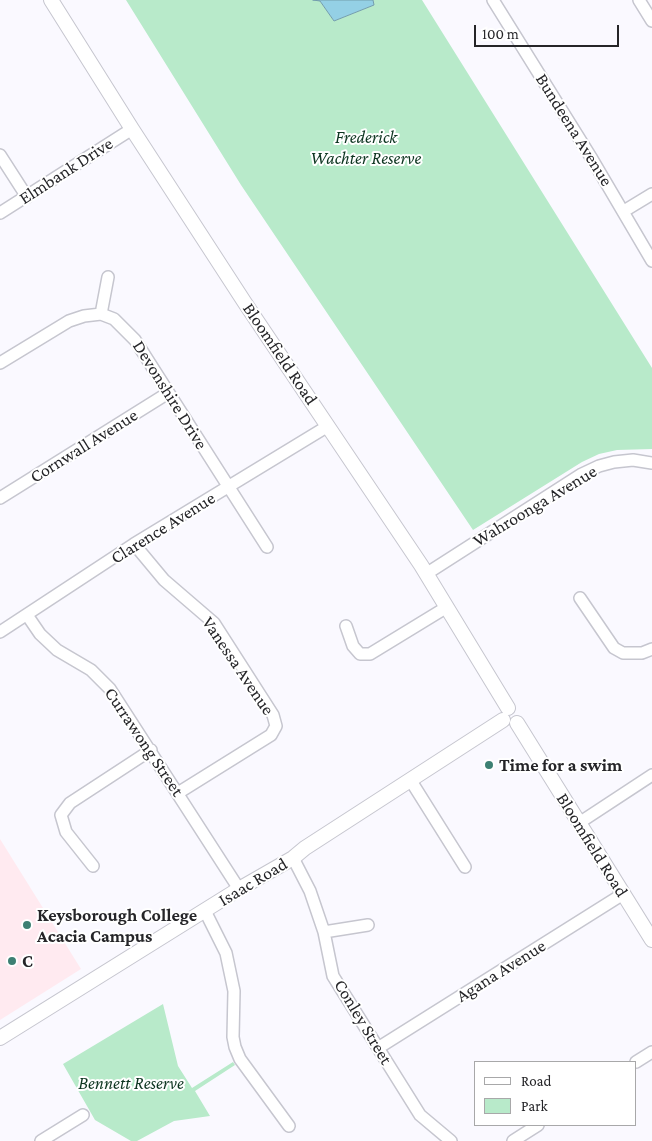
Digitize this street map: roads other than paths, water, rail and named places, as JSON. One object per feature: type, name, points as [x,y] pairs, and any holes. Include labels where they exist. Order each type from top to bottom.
[{"type":"street","name":"Bloomfield Road","points":[[51,0],[132,129],[426,574],[447,607],[506,714],[510,725],[518,723],[652,940]]},
{"type":"street","name":"Bundeena Avenue","points":[[493,0],[624,211],[652,261]]},
{"type":"street","points":[[639,0],[652,21]]},
{"type":"street","name":"Elmbank Drive","points":[[0,214],[132,129]]},
{"type":"street","points":[[0,155],[27,197]]},
{"type":"street","points":[[624,211],[652,194]]},
{"type":"street","points":[[0,363],[69,321],[84,316],[100,314],[108,278]]},
{"type":"street","name":"Devonshire Drive","points":[[100,314],[114,319],[135,340],[267,547]]},
{"type":"street","name":"Cornwall Avenue","points":[[0,498],[168,393]]},
{"type":"street","name":"Clarence Avenue","points":[[0,632],[134,544],[328,426]]},
{"type":"street","name":"Wahroonga Avenue","points":[[426,574],[582,474],[598,466],[633,460],[652,463]]},
{"type":"street","name":"Vanessa Avenue","points":[[134,544],[164,580],[214,623],[272,715],[276,726],[271,735],[178,793]]},
{"type":"street","points":[[580,598],[614,648],[623,653],[642,653],[652,648]]},
{"type":"street","points":[[346,626],[353,646],[360,654],[370,654],[447,607]]},
{"type":"street","name":"Currawong Street","points":[[27,615],[40,634],[57,650],[91,670],[110,689],[151,750],[238,889]]},
{"type":"street","name":"Isaac Road","points":[[0,1038],[238,889],[293,858],[305,848],[411,781],[506,714]]},
{"type":"street","points":[[93,866],[66,832],[61,815],[70,803],[151,750]]},
{"type":"street","points":[[579,823],[652,775]]},
{"type":"street","points":[[411,781],[465,867]]},
{"type":"street","name":"Conley Street","points":[[293,858],[310,890],[324,932],[333,976],[420,1114],[451,1141]]},
{"type":"street","name":"Agana Avenue","points":[[378,1048],[623,894]]},
{"type":"street","points":[[205,911],[226,953],[234,991],[233,1037],[235,1048],[240,1059],[289,1126]]},
{"type":"street","points":[[324,932],[368,925]]},
{"type":"street","points":[[637,1061],[652,1052]]},
{"type":"street","points":[[41,1141],[83,1115]]},
{"type":"street","points":[[513,1141],[536,1126]]},
{"type":"water","points":[[313,0],[373,0],[374,5],[334,21],[320,1]]},
{"type":"place","name":"Time for a swim","points":[[489,765]]},
{"type":"place","name":"Keysborough College Acacia Campus","points":[[27,925]]},
{"type":"place","name":"C","points":[[12,961]]},
{"type":"park label","name":"Frederick Wachter Reserve","points":[[366,147]]},
{"type":"park label","name":"Bennett Reserve","points":[[131,1083]]}]
